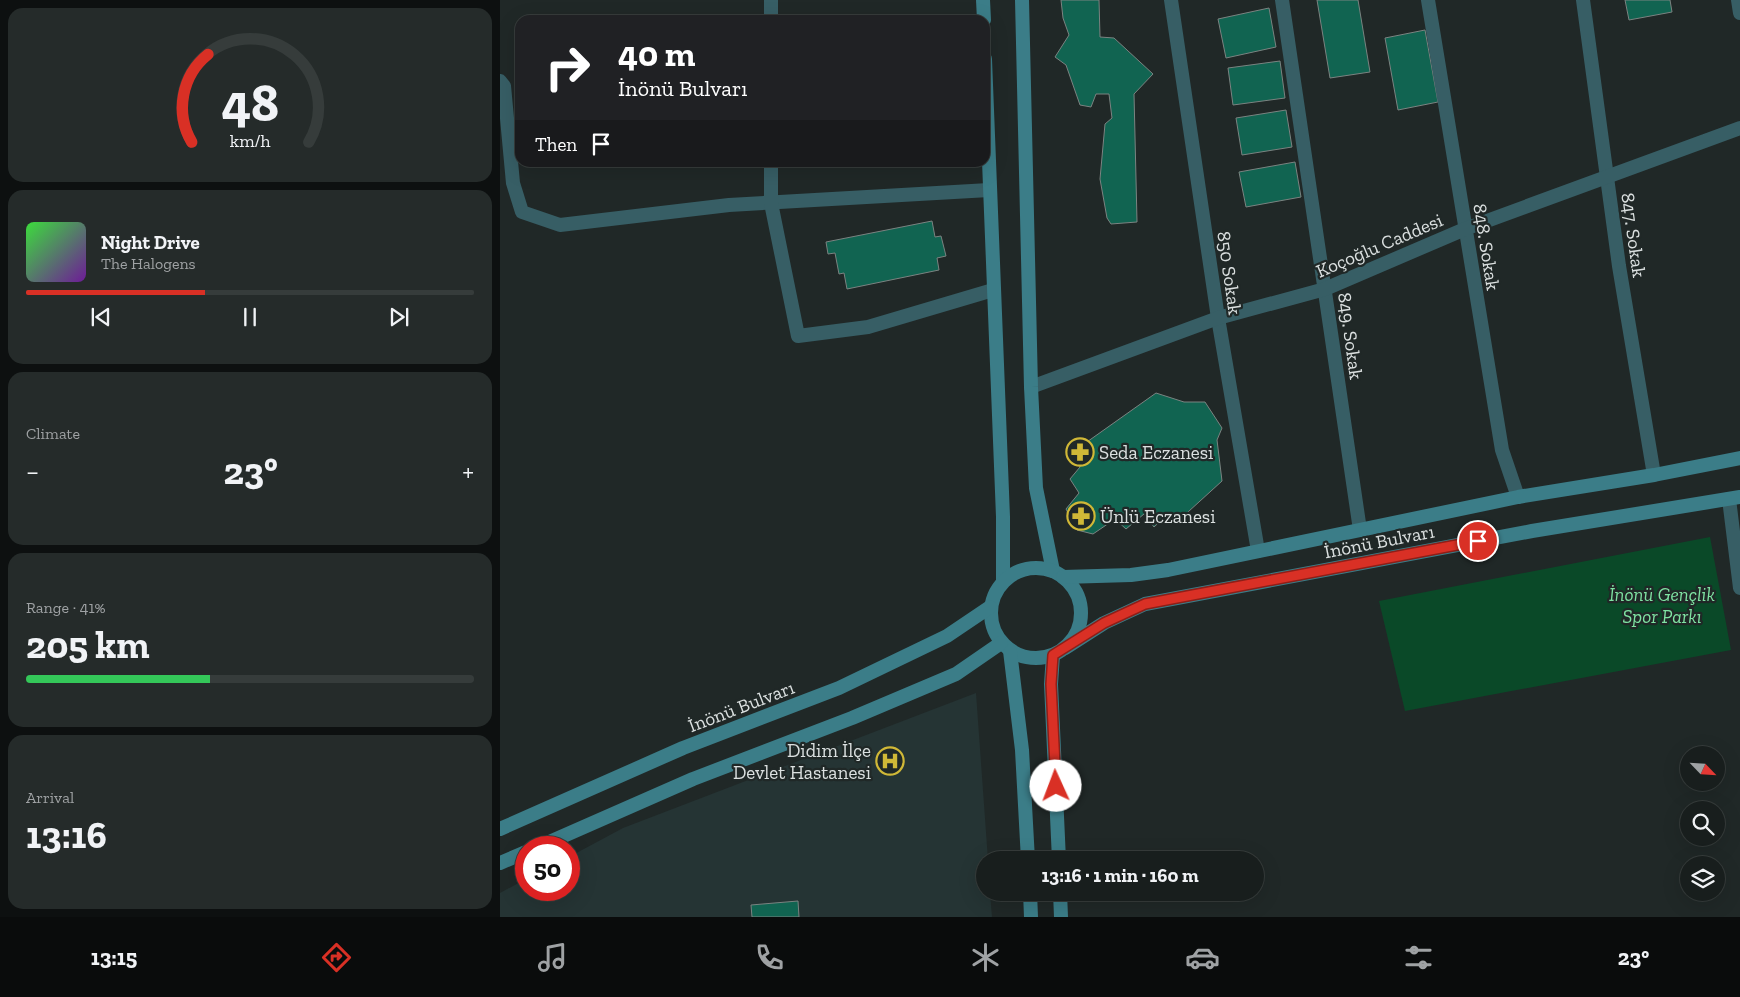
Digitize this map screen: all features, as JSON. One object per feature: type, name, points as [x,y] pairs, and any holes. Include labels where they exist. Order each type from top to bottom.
[{"type":"main road","points":[[983,0],[984,15]]},
{"type":"main road","points":[[1022,0],[1030,388],[1036,488],[1058,574]]},
{"type":"main road","points":[[988,167],[1003,517],[1003,581]]},
{"type":"main road","name":"İnönü Bulvarı","points":[[1058,574],[1131,575],[1168,570],[1518,497],[1654,475],[1740,458]]},
{"type":"main road","name":"İnönü Bulvarı","points":[[1059,652],[1104,623],[1145,604],[1532,530],[1734,498]]},
{"type":"main road","points":[[1006,647],[1024,657],[1039,659],[1059,652],[1074,638],[1080,625],[1081,611],[1078,597],[1072,585],[1058,574],[1040,568],[1027,568],[1014,573],[1003,581],[995,592],[990,606],[990,619],[1006,647],[1022,750],[1028,851]]},
{"type":"main road","name":"İnönü Bulvarı","points":[[500,830],[683,748],[839,688],[947,636],[990,606]]},
{"type":"main road","points":[[563,836],[693,779],[852,718],[956,674],[1006,647]]},
{"type":"main road","points":[[1059,652],[1051,684],[1059,851]]},
{"type":"main road","points":[[500,863],[515,857]]},
{"type":"main road","points":[[1030,901],[1031,917]]},
{"type":"main road","points":[[1060,901],[1061,917]]},
{"type":"street","points":[[771,0],[771,15]]},
{"type":"street","name":"850 Sokak","points":[[1171,0],[1218,318],[1258,551]]},
{"type":"street","name":"849. Sokak","points":[[1282,0],[1360,530]]},
{"type":"street","name":"848. Sokak","points":[[1428,0],[1502,450],[1518,497]]},
{"type":"street","name":"847. Sokak","points":[[1583,0],[1619,266],[1654,475]]},
{"type":"street","points":[[1738,0],[1740,14]]},
{"type":"street","points":[[500,81],[504,86],[513,183],[522,212],[560,225],[729,205],[989,190]]},
{"type":"street","name":"Koçoğlu Caddesi","points":[[1030,388],[1218,318],[1325,289],[1465,229],[1740,128]]},
{"type":"street","points":[[771,167],[771,203],[798,336],[868,327],[994,290]]},
{"type":"street","points":[[1734,498],[1740,588]]},
{"type":"shaded area","name":"Didim İlçe Devlet Hastanesi","points":[[976,693],[987,851],[976,851],[976,901],[991,901],[992,917],[500,917],[500,893],[515,885],[515,901],[580,901],[580,851],[623,828]]},
{"type":"green space","name":"İnönü Gençlik Spor Parkı","points":[[1710,537],[1731,650],[1405,711],[1379,601]]},
{"type":"building","points":[[1061,0],[1099,0],[1100,37],[1114,38],[1153,74],[1134,94],[1137,222],[1111,224],[1107,218],[1100,179],[1105,124],[1112,118],[1109,94],[1096,94],[1091,107],[1080,105],[1066,65],[1055,57],[1069,35],[1063,18]]},
{"type":"building","points":[[1317,0],[1358,0],[1370,72],[1330,78]]},
{"type":"building","points":[[1625,0],[1670,0],[1672,12],[1629,20]]},
{"type":"building","points":[[1269,8],[1276,47],[1226,58],[1218,19]]},
{"type":"building","points":[[1425,30],[1438,102],[1398,110],[1385,38]]},
{"type":"building","points":[[1280,61],[1285,98],[1233,105],[1228,68]]},
{"type":"building","points":[[1286,110],[1292,147],[1242,155],[1236,118]]},
{"type":"building","points":[[1295,162],[1301,197],[1246,207],[1239,172]]},
{"type":"building","points":[[932,221],[935,237],[941,236],[946,256],[937,258],[939,270],[847,289],[844,273],[839,274],[835,253],[828,254],[826,242]]},
{"type":"building","points":[[1156,393],[1184,402],[1205,402],[1222,428],[1217,440],[1222,481],[1177,522],[1169,513],[1154,527],[1144,514],[1126,529],[1115,519],[1093,534],[1077,530],[1066,509],[1079,493],[1070,479],[1080,467],[1077,449]]},
{"type":"building","points":[[798,901],[799,917],[752,917],[751,905]]},
{"type":"place","name":"Seda Eczanesi","points":[[1080,452]]},
{"type":"place","name":"Ünlü Eczanesi","points":[[1081,516]]},
{"type":"place","name":"Didim İlçe Devlet Hastanesi","points":[[890,761]]},
{"type":"route","points":[[1056,786],[1051,684],[1053,655],[1104,623],[1145,604],[1478,541]]}]
